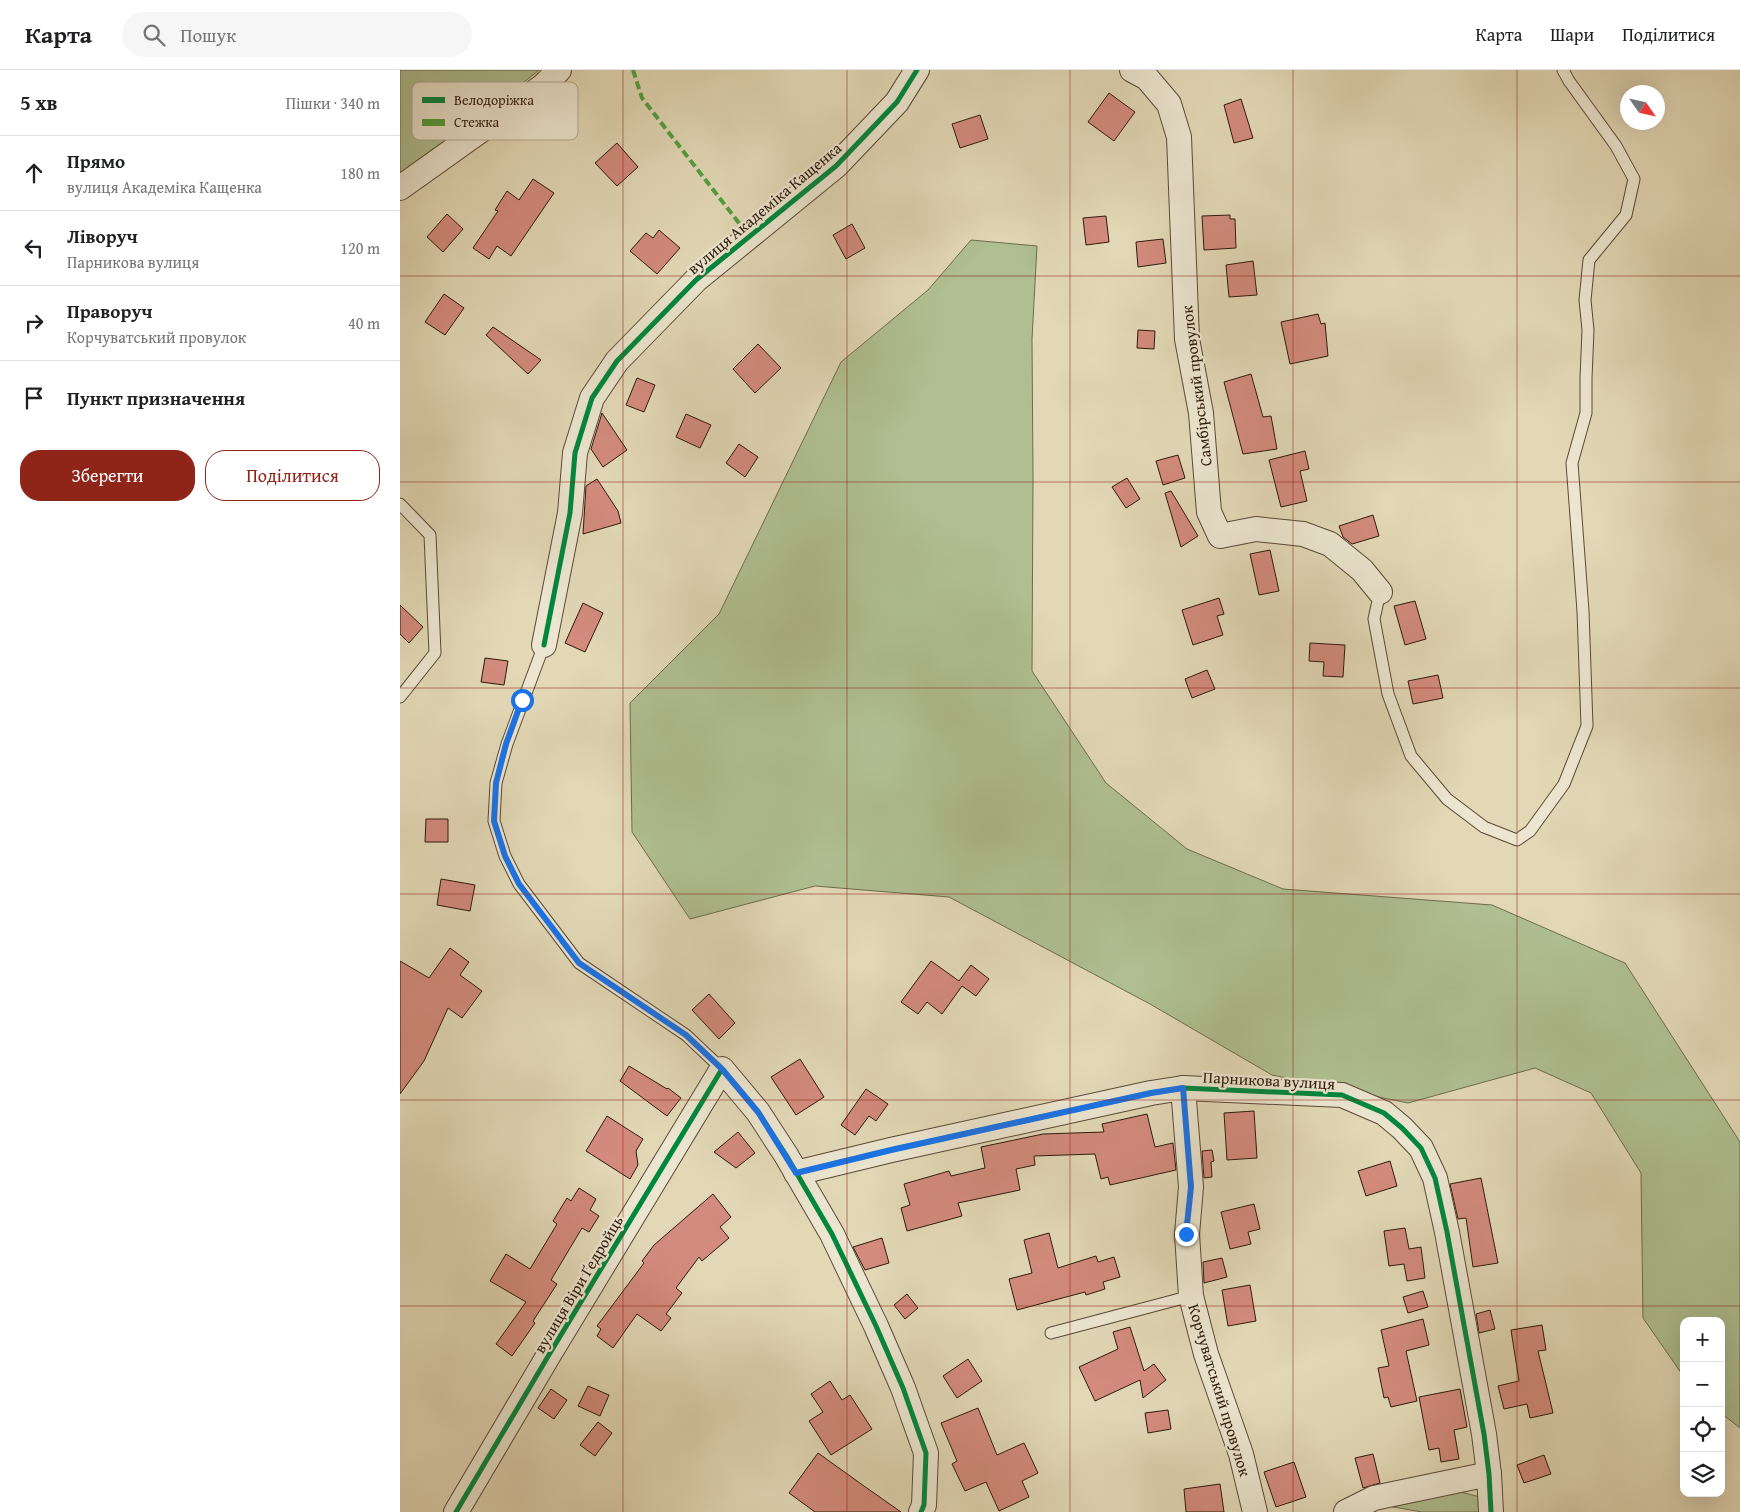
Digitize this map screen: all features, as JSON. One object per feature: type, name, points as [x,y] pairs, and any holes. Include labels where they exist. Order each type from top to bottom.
[{"type":"street","points":[[547,82],[559,70]]},
{"type":"street","name":"вулиця Академіка Кащенка","points":[[544,645],[570,513],[575,453],[592,398],[618,360],[696,280],[836,166],[897,102],[917,70]]},
{"type":"street","name":"Самбірський провулок","points":[[1132,70],[1147,78],[1170,104],[1179,137],[1187,339],[1201,413],[1209,512],[1220,536],[1256,529],[1303,534],[1330,544],[1362,570],[1380,592]]},
{"type":"street","points":[[400,188],[467,140]]},
{"type":"street","name":"вулиця Академіка Кащенка","points":[[722,1069],[758,1112],[796,1173],[832,1234],[876,1326],[903,1388],[926,1453],[924,1505],[922,1512]]},
{"type":"street","name":"вулиця Віри Ґедройць","points":[[456,1512],[722,1069]]},
{"type":"street","name":"Парникова вулиця","points":[[796,1173],[939,1139],[1151,1093],[1183,1088],[1342,1095],[1384,1113],[1421,1148],[1435,1178],[1476,1386],[1489,1474],[1490,1512]]},
{"type":"street","name":"Корчуватський провулок","points":[[1183,1088],[1191,1187],[1186,1234],[1191,1296],[1206,1354],[1241,1454],[1256,1512]]},
{"type":"street","points":[[1346,1512],[1374,1498],[1489,1474]]},
{"type":"lane","points":[[1380,592],[1374,619],[1388,694],[1411,756],[1447,799],[1484,827],[1516,840],[1530,831],[1564,784],[1587,726],[1583,611],[1575,527],[1572,463],[1586,413],[1588,330],[1585,300],[1588,260],[1626,215],[1634,178],[1616,146],[1568,81],[1563,70]]},
{"type":"lane","points":[[400,504],[430,535],[435,653],[400,697]]},
{"type":"lane","name":"вулиця Академіка Кащенка","points":[[544,645],[506,744],[496,783],[494,821],[505,856],[519,884],[579,963],[686,1035],[722,1069]]},
{"type":"lane","points":[[1051,1333],[1191,1296]]},
{"type":"green space","points":[[400,70],[539,70],[524,82],[412,82],[412,140],[449,140],[400,175]]},
{"type":"green space","points":[[971,240],[1037,246],[1032,339],[1032,671],[1106,783],[1187,849],[1283,889],[1492,905],[1625,963],[1740,1142],[1740,1428],[1725,1416],[1725,1317],[1680,1317],[1680,1371],[1643,1318],[1641,1173],[1591,1093],[1535,1068],[1408,1103],[1272,1075],[1150,1004],[949,897],[815,886],[690,919],[632,832],[630,703],[719,614],[841,362],[928,290]]},
{"type":"green space","points":[[1445,1488],[1484,1498],[1484,1512],[1422,1512],[1371,1503]]},
{"type":"building","points":[[1109,93],[1135,112],[1114,141],[1088,122]]},
{"type":"building","points":[[1241,99],[1253,138],[1234,143],[1224,105]]},
{"type":"building","points":[[980,115],[988,139],[960,148],[952,124]]},
{"type":"building","points":[[617,143],[638,167],[617,186],[595,163]]},
{"type":"building","points":[[533,179],[554,193],[511,256],[497,246],[489,259],[473,248],[498,211],[495,210],[507,191],[519,200]]},
{"type":"building","points":[[447,214],[463,229],[443,252],[427,237]]},
{"type":"building","points":[[1230,215],[1230,219],[1235,219],[1236,248],[1204,250],[1202,216]]},
{"type":"building","points":[[1106,216],[1109,242],[1086,245],[1083,218]]},
{"type":"building","points":[[852,224],[865,248],[846,259],[833,235]]},
{"type":"building","points":[[659,230],[680,248],[657,274],[630,251],[646,233],[653,238]]},
{"type":"building","points":[[1163,239],[1166,263],[1138,267],[1136,242]]},
{"type":"building","points":[[1253,261],[1257,295],[1229,297],[1226,265]]},
{"type":"building","points":[[444,294],[464,308],[445,335],[425,322]]},
{"type":"building","points":[[1318,314],[1321,324],[1325,323],[1328,356],[1290,364],[1281,322]]},
{"type":"building","points":[[493,327],[541,360],[528,374],[486,335]]},
{"type":"building","points":[[1138,330],[1155,331],[1154,349],[1137,348]]},
{"type":"building","points":[[758,344],[781,368],[755,393],[733,369]]},
{"type":"building","points":[[1251,374],[1263,417],[1271,416],[1277,449],[1243,454],[1224,382]]},
{"type":"building","points":[[637,378],[655,385],[644,412],[626,405]]},
{"type":"building","points":[[602,413],[627,450],[603,467],[591,449]]},
{"type":"building","points":[[686,414],[711,425],[700,448],[676,437]]},
{"type":"building","points":[[739,444],[758,457],[745,477],[726,463]]},
{"type":"building","points":[[1305,451],[1309,469],[1300,471],[1307,501],[1281,507],[1269,460]]},
{"type":"building","points":[[1178,455],[1185,478],[1163,485],[1156,461]]},
{"type":"building","points":[[1127,478],[1140,499],[1126,508],[1112,487]]},
{"type":"building","points":[[597,479],[618,511],[621,523],[583,534],[586,486]]},
{"type":"building","points":[[1171,491],[1198,536],[1181,547],[1165,493]]},
{"type":"building","points":[[1373,515],[1379,536],[1352,544],[1343,537],[1339,526]]},
{"type":"building","points":[[1270,550],[1279,591],[1259,595],[1250,554]]},
{"type":"building","points":[[1219,598],[1224,614],[1217,616],[1223,635],[1193,645],[1182,610]]},
{"type":"building","points":[[1415,601],[1426,639],[1405,645],[1394,606]]},
{"type":"building","points":[[583,603],[603,613],[585,652],[565,643]]},
{"type":"building","points":[[400,605],[423,627],[409,643],[400,634]]},
{"type":"building","points":[[1310,643],[1345,645],[1343,677],[1323,676],[1324,662],[1309,661]]},
{"type":"building","points":[[485,658],[508,661],[504,685],[481,682]]},
{"type":"building","points":[[1207,670],[1215,689],[1192,698],[1185,679]]},
{"type":"building","points":[[1438,675],[1443,698],[1413,704],[1408,681]]},
{"type":"building","points":[[426,819],[448,819],[448,842],[425,842]]},
{"type":"building","points":[[441,879],[475,885],[470,911],[437,905]]},
{"type":"building","points":[[450,948],[469,962],[460,975],[482,991],[462,1018],[448,1008],[424,1061],[400,1094],[400,961],[429,978]]},
{"type":"building","points":[[931,961],[959,981],[971,965],[989,979],[976,996],[962,986],[942,1014],[927,1002],[918,1014],[901,1002]]},
{"type":"building","points":[[709,994],[735,1023],[719,1039],[692,1010]]},
{"type":"building","points":[[800,1059],[824,1097],[796,1115],[771,1077]]},
{"type":"building","points":[[629,1066],[668,1088],[681,1098],[667,1116],[620,1081]]},
{"type":"building","points":[[866,1089],[888,1104],[876,1121],[869,1116],[855,1135],[841,1125]]},
{"type":"building","points":[[1254,1111],[1257,1158],[1227,1160],[1224,1113]]},
{"type":"building","points":[[1147,1114],[1155,1147],[1173,1143],[1176,1170],[1110,1185],[1108,1177],[1101,1179],[1095,1154],[1034,1156],[1035,1165],[1016,1169],[1020,1190],[958,1203],[962,1216],[907,1231],[901,1208],[910,1205],[904,1184],[949,1171],[951,1176],[985,1168],[981,1147],[1043,1134],[1104,1132],[1102,1124]]},
{"type":"building","points":[[607,1116],[643,1139],[636,1151],[638,1165],[630,1179],[586,1151]]},
{"type":"building","points":[[738,1132],[755,1153],[736,1168],[714,1152]]},
{"type":"building","points":[[1212,1150],[1214,1161],[1211,1162],[1212,1177],[1204,1178],[1202,1151]]},
{"type":"building","points":[[1390,1161],[1397,1186],[1366,1196],[1358,1171]]},
{"type":"building","points":[[1481,1178],[1498,1263],[1473,1267],[1466,1218],[1458,1219],[1450,1184]]},
{"type":"building","points":[[579,1188],[596,1199],[590,1210],[599,1216],[589,1232],[582,1228],[551,1280],[557,1284],[533,1321],[535,1323],[512,1356],[496,1344],[526,1302],[490,1281],[506,1254],[530,1269],[557,1224],[553,1221],[567,1198],[571,1201]]},
{"type":"building","points":[[713,1194],[731,1217],[720,1227],[729,1238],[702,1261],[699,1257],[676,1288],[682,1293],[666,1314],[671,1318],[661,1331],[637,1314],[613,1348],[597,1336],[601,1329],[597,1326],[644,1263],[642,1261],[654,1245]]},
{"type":"building","points":[[1254,1204],[1260,1229],[1248,1232],[1251,1244],[1230,1249],[1221,1212]]},
{"type":"building","points":[[1405,1228],[1409,1249],[1421,1247],[1425,1278],[1407,1281],[1404,1264],[1389,1266],[1384,1231]]},
{"type":"building","points":[[1049,1233],[1058,1268],[1096,1256],[1098,1262],[1114,1257],[1120,1277],[1103,1282],[1105,1289],[1086,1295],[1085,1292],[1017,1310],[1009,1279],[1032,1273],[1024,1240]]},
{"type":"building","points":[[882,1238],[889,1263],[865,1270],[853,1247]]},
{"type":"building","points":[[1222,1258],[1227,1277],[1204,1283],[1203,1262]]},
{"type":"building","points":[[1250,1285],[1256,1321],[1228,1326],[1222,1290]]},
{"type":"building","points":[[1423,1291],[1428,1307],[1408,1313],[1403,1297]]},
{"type":"building","points":[[907,1294],[918,1308],[905,1319],[894,1305]]},
{"type":"building","points":[[1490,1310],[1495,1329],[1479,1333],[1476,1314]]},
{"type":"building","points":[[1423,1319],[1429,1345],[1406,1351],[1417,1401],[1391,1407],[1388,1397],[1384,1398],[1378,1368],[1389,1366],[1381,1330]]},
{"type":"building","points":[[1542,1325],[1546,1350],[1538,1351],[1553,1413],[1530,1418],[1527,1404],[1504,1409],[1498,1386],[1519,1381],[1511,1330]]},
{"type":"building","points":[[1130,1327],[1144,1371],[1154,1364],[1166,1380],[1143,1398],[1140,1380],[1095,1401],[1079,1367],[1118,1349],[1113,1332]]},
{"type":"building","points":[[968,1359],[982,1381],[957,1398],[943,1376]]},
{"type":"building","points":[[830,1381],[842,1400],[850,1395],[872,1429],[831,1455],[809,1421],[823,1412],[811,1394]]},
{"type":"building","points":[[588,1386],[609,1395],[600,1416],[578,1406]]},
{"type":"building","points":[[551,1389],[567,1400],[554,1419],[538,1408]]},
{"type":"building","points":[[1460,1389],[1467,1427],[1454,1430],[1459,1459],[1441,1462],[1439,1448],[1429,1450],[1419,1397]]},
{"type":"building","points":[[978,1408],[997,1455],[1024,1443],[1038,1473],[1022,1481],[1029,1497],[999,1511],[986,1482],[965,1491],[952,1464],[957,1461],[941,1423]]},
{"type":"building","points":[[1168,1410],[1171,1429],[1148,1433],[1145,1413]]},
{"type":"building","points":[[598,1422],[612,1433],[595,1456],[580,1445]]},
{"type":"building","points":[[818,1453],[901,1512],[815,1512],[789,1493]]},
{"type":"building","points":[[1373,1454],[1380,1483],[1363,1488],[1355,1458]]},
{"type":"building","points":[[1544,1455],[1551,1474],[1524,1483],[1517,1465]]},
{"type":"building","points":[[1294,1462],[1306,1497],[1276,1507],[1264,1472]]},
{"type":"building","points":[[1220,1484],[1224,1512],[1186,1512],[1184,1489]]},
{"type":"marked path","points":[[633,70],[642,98],[749,236]]},
{"type":"cycle path","points":[[544,645],[570,513],[575,453],[592,398],[617,361],[696,280],[836,166],[897,102],[917,70]]},
{"type":"cycle path","points":[[456,1512],[722,1069],[758,1112],[786,1155],[832,1234],[876,1326],[903,1388],[926,1453],[924,1505],[921,1512]]},
{"type":"cycle path","points":[[796,1173],[891,1150],[1151,1093],[1183,1088],[1342,1095],[1384,1113],[1421,1148],[1435,1178],[1447,1232],[1484,1434],[1491,1512]]},
{"type":"route","points":[[522,700],[506,744],[496,783],[494,821],[505,856],[519,884],[579,963],[686,1035],[722,1069],[758,1112],[796,1173],[891,1150],[1151,1093],[1183,1088],[1191,1187],[1186,1234]]}]
